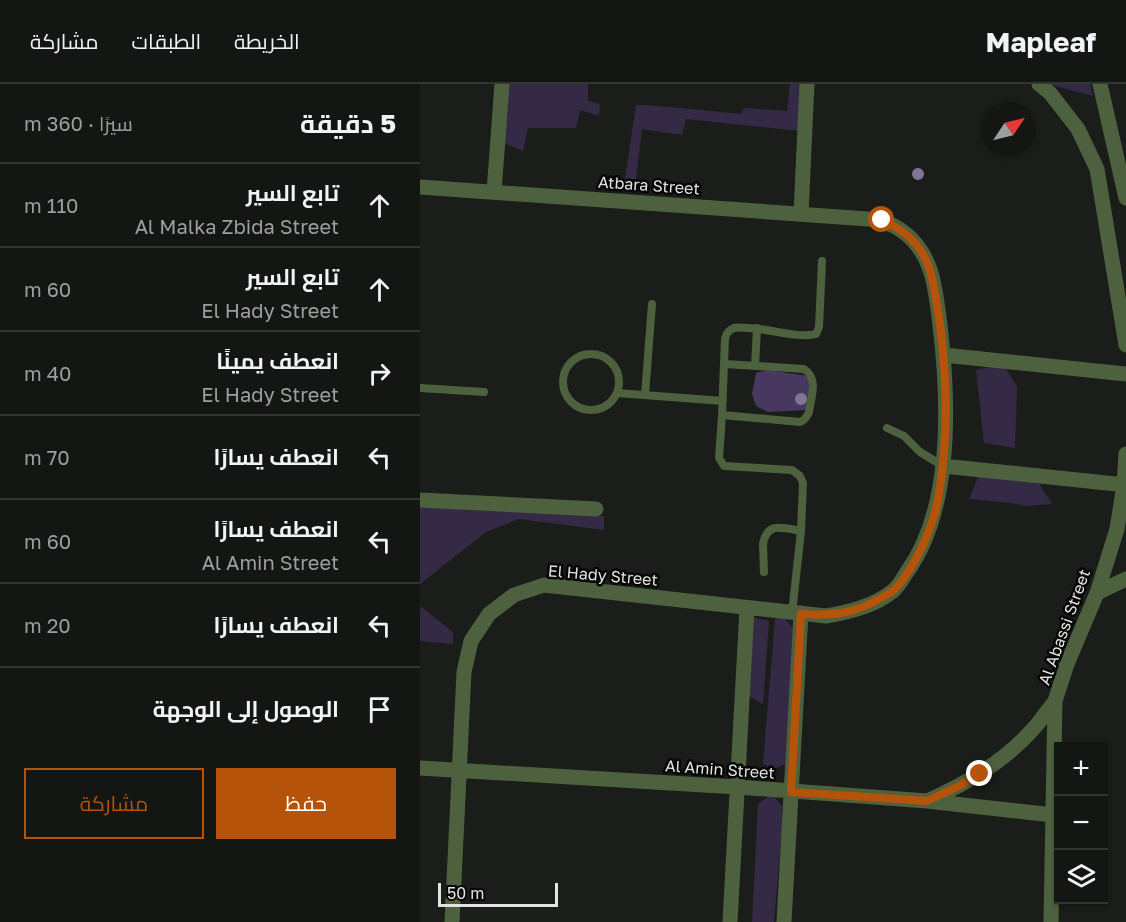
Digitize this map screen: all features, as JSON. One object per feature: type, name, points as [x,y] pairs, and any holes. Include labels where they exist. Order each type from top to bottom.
[{"type":"street","points":[[494,192],[502,84]]},
{"type":"street","points":[[801,214],[807,84]]},
{"type":"street","points":[[1039,84],[1050,93],[1078,129],[1097,169],[1126,345]]},
{"type":"street","points":[[1100,84],[1126,198]]},
{"type":"street","name":"Atbara Street","points":[[420,187],[882,220],[903,231],[919,247],[930,268],[944,355]]},
{"type":"street","points":[[944,355],[1126,374]]},
{"type":"street","name":"El Hady Street","points":[[452,922],[464,672],[471,641],[489,614],[514,595],[544,585],[826,616],[850,612],[874,603],[895,590],[914,563],[929,532],[938,500],[943,466],[944,355]]},
{"type":"street","name":"Al Abassi Street","points":[[1051,922],[1055,701],[1067,664],[1096,593],[1117,529],[1125,485],[1126,454]]},
{"type":"street","points":[[943,466],[1125,485]]},
{"type":"street","points":[[420,500],[596,509]]},
{"type":"street","points":[[1096,593],[1126,579]]},
{"type":"street","points":[[730,922],[747,608]]},
{"type":"street","points":[[784,922],[791,792],[796,613]]},
{"type":"street","points":[[927,801],[957,787],[1012,750],[1035,727],[1055,701]]},
{"type":"street","name":"Al Amin Street","points":[[420,768],[927,801],[1053,815]]},
{"type":"lane","points":[[796,613],[803,483],[792,470],[724,465],[719,458],[725,339],[729,331],[739,327],[811,335],[818,332],[822,261]]},
{"type":"lane","points":[[645,395],[652,304]]},
{"type":"lane","points":[[755,366],[757,328]]},
{"type":"lane","points":[[600,355],[607,358],[617,370],[618,393],[608,405],[594,411],[586,411],[572,404],[567,398],[562,383],[563,376],[571,362],[577,357],[600,355]]},
{"type":"lane","points":[[722,415],[800,422],[808,416],[813,383],[813,378],[804,369],[725,364]]},
{"type":"lane","points":[[420,388],[484,392]]},
{"type":"lane","points":[[618,393],[723,401]]},
{"type":"lane","points":[[887,428],[904,436],[920,452],[943,466]]},
{"type":"lane","points":[[764,572],[765,535],[776,527],[801,531]]},
{"type":"shaded area","points":[[508,84],[588,84],[588,101],[600,104],[599,116],[580,110],[576,128],[528,128],[523,151],[504,143]]},
{"type":"shaded area","points":[[790,84],[801,84],[799,131],[686,119],[682,135],[642,129],[636,179],[625,179],[636,105],[741,114],[744,108],[787,111]]},
{"type":"shaded area","points":[[1048,84],[1090,84],[1093,96]]},
{"type":"shaded area","points":[[1003,364],[1017,386],[1015,448],[984,443],[976,370]]},
{"type":"shaded area","points":[[767,370],[808,376],[812,387],[807,410],[768,412],[756,406],[752,394],[756,373]]},
{"type":"shaded area","points":[[979,475],[1038,482],[1052,504],[1027,506],[969,499]]},
{"type":"shaded area","points":[[420,506],[604,516],[604,530],[519,519],[486,532],[420,584]]},
{"type":"shaded area","points":[[420,606],[453,632],[453,644],[420,641]]},
{"type":"shaded area","points":[[783,616],[793,629],[785,764],[773,770],[763,763],[775,619]]},
{"type":"shaded area","points":[[753,617],[769,621],[763,704],[748,696]]},
{"type":"shaded area","points":[[772,794],[782,806],[774,922],[752,922],[758,804]]},
{"type":"route","points":[[882,220],[903,231],[919,247],[930,268],[944,355],[945,430],[938,500],[929,532],[914,563],[895,590],[874,603],[850,612],[826,616],[801,614],[791,792],[927,801],[980,774]]}]
